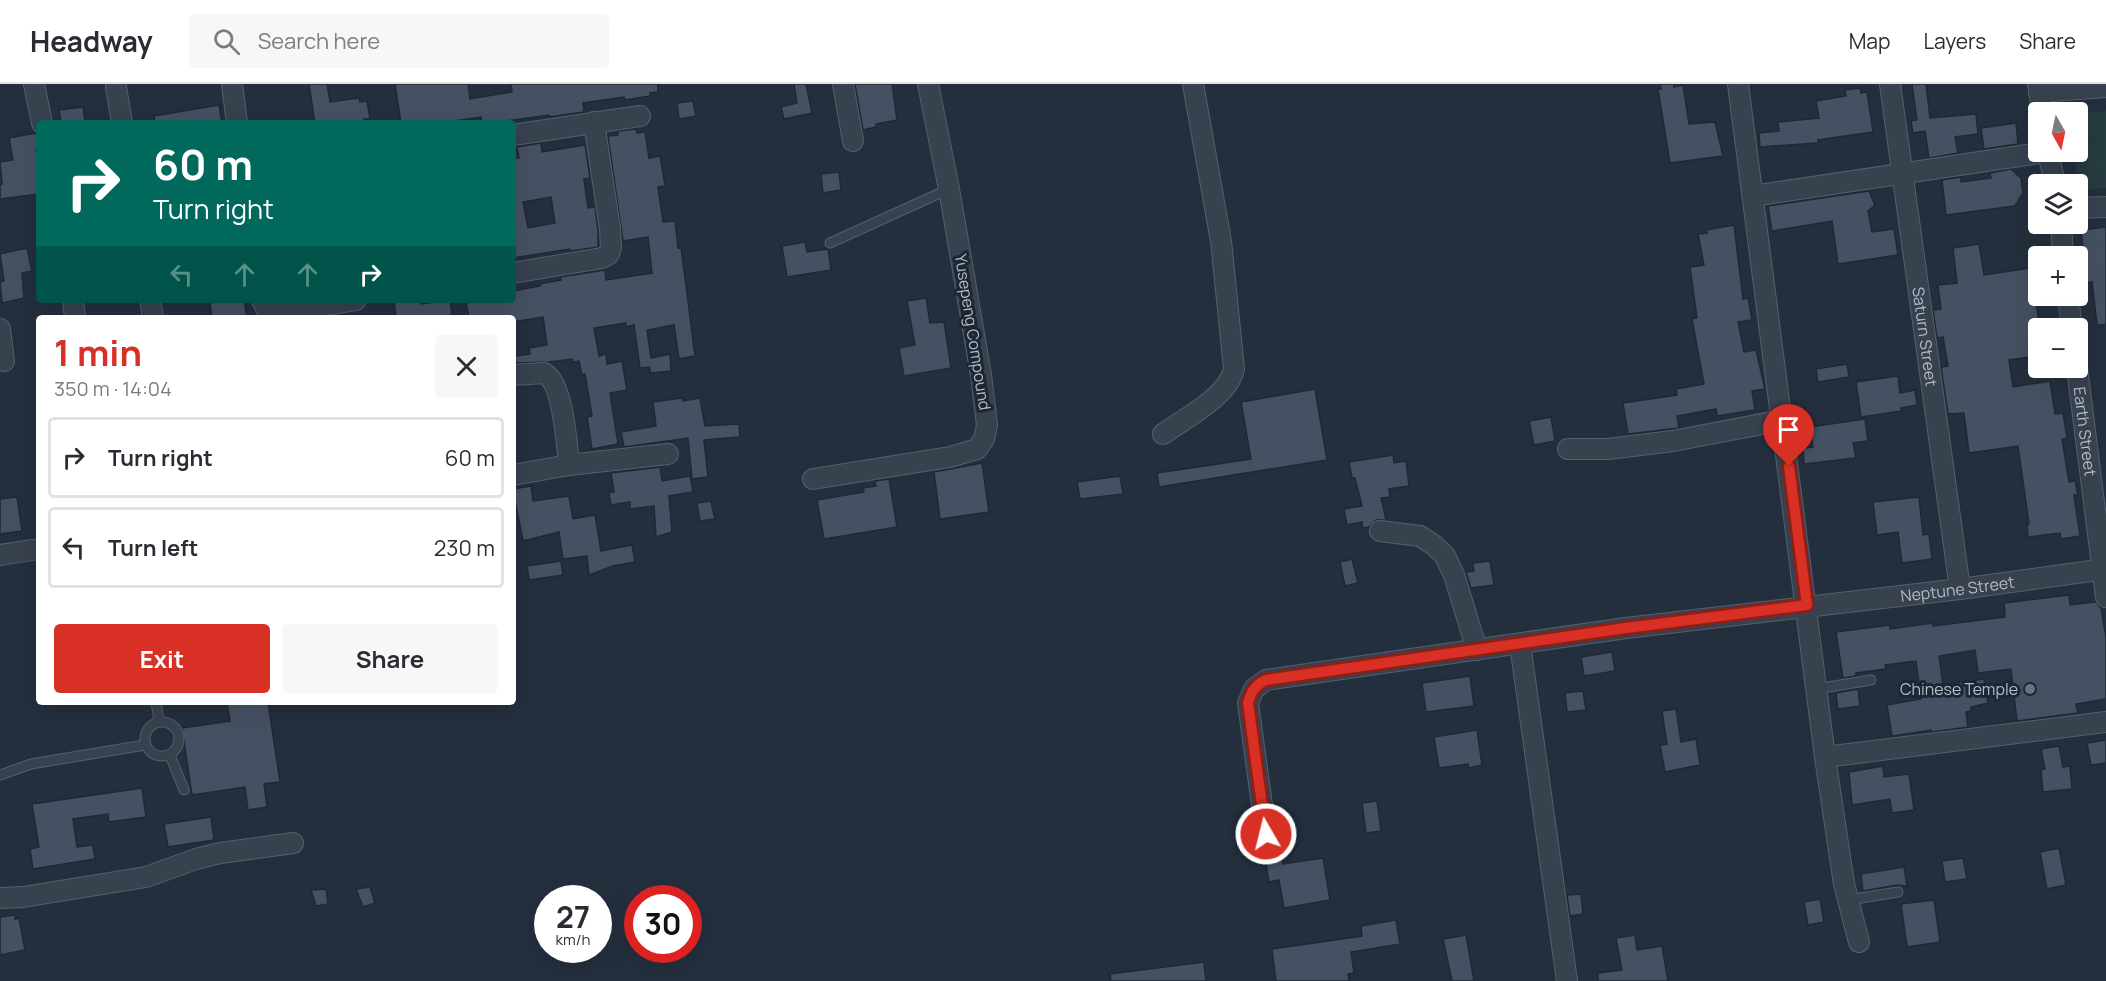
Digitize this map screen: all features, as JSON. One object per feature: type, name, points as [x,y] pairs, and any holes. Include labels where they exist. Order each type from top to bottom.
[{"type":"street","points":[[34,84],[41,120]]},
{"type":"street","points":[[232,84],[237,120]]},
{"type":"street","points":[[843,84],[853,141]]},
{"type":"street","name":"Yusepeng Compound","points":[[813,479],[950,458],[977,449],[984,439],[987,425],[981,375],[949,189],[928,84]]},
{"type":"street","points":[[1163,434],[1222,392],[1232,378],[1234,369],[1221,241],[1193,84]]},
{"type":"street","points":[[1738,84],[1825,757],[1840,859],[1859,942]]},
{"type":"street","name":"Saturn Street","points":[[1890,84],[1960,589]]},
{"type":"street","points":[[116,87],[122,120]]},
{"type":"street","points":[[2039,88],[2106,87]]},
{"type":"street","points":[[516,135],[640,116]]},
{"type":"street","points":[[516,272],[602,258],[609,254],[610,229],[594,122]]},
{"type":"street","points":[[1753,196],[2028,155]]},
{"type":"street","points":[[2088,208],[2106,207]]},
{"type":"street","points":[[263,303],[268,312],[280,313],[338,303]]},
{"type":"street","points":[[0,329],[4,361]]},
{"type":"street","points":[[516,375],[544,373],[553,381],[564,425],[569,465]]},
{"type":"street","name":"Earth Street","points":[[2078,378],[2106,597]]},
{"type":"street","points":[[1568,449],[1608,449],[1673,441],[1783,420]]},
{"type":"street","points":[[516,474],[569,465],[668,454]]},
{"type":"street","points":[[1380,531],[1420,536],[1445,556],[1454,575],[1477,651]]},
{"type":"street","points":[[0,555],[36,549]]},
{"type":"street","name":"Neptune Street","points":[[1266,834],[1248,703],[1250,695],[1259,684],[1266,680],[1626,628],[1807,605],[1960,589],[2104,569]]},
{"type":"street","points":[[1520,644],[1567,981]]},
{"type":"street","points":[[1825,757],[2106,722]]},
{"type":"street","points":[[0,898],[23,897],[146,877],[212,855],[293,843]]},
{"type":"lane","points":[[830,243],[949,189]]},
{"type":"lane","points":[[1816,688],[1871,680]]},
{"type":"lane","points":[[156,705],[159,721]]},
{"type":"lane","points":[[159,721],[169,723],[177,729],[180,738],[177,748],[170,755],[160,757],[151,753],[145,745],[145,735],[150,726],[159,721]]},
{"type":"lane","points":[[0,775],[31,764],[145,745]]},
{"type":"lane","points":[[170,755],[184,790]]},
{"type":"lane","points":[[1848,900],[1898,892]]},
{"type":"green space","points":[[2106,111],[2106,188],[2088,189],[2088,174],[2077,174],[2076,162],[2088,162],[2088,112]]},
{"type":"building","points":[[309,84],[327,84],[330,102],[359,98],[360,102],[367,101],[370,119],[315,120]]},
{"type":"building","points":[[395,84],[468,84],[470,99],[512,92],[511,84],[658,84],[658,92],[650,93],[650,96],[583,103],[584,112],[549,117],[549,115],[513,120],[482,120],[481,117],[461,120],[401,120]]},
{"type":"building","points":[[794,84],[806,84],[812,113],[784,119],[781,107],[797,103]]},
{"type":"building","points":[[855,84],[892,84],[897,120],[876,124],[876,127],[863,130]]},
{"type":"building","points":[[1660,84],[1674,84],[1674,87],[1683,85],[1689,124],[1715,122],[1723,156],[1670,163],[1658,89],[1661,89]]},
{"type":"building","points":[[1912,84],[1926,84],[1930,118],[1976,114],[1978,134],[1955,137],[1958,153],[1929,158],[1925,131],[1913,133],[1911,121],[1917,120]]},
{"type":"building","points":[[1860,88],[1861,93],[1867,92],[1873,132],[1818,140],[1818,143],[1760,147],[1759,133],[1779,131],[1778,122],[1819,118],[1816,101],[1846,96],[1845,90]]},
{"type":"building","points":[[693,101],[696,116],[679,119],[677,103]]},
{"type":"building","points":[[219,105],[222,120],[155,120],[154,116]]},
{"type":"building","points":[[83,107],[85,120],[61,120],[59,110]]},
{"type":"building","points":[[2016,123],[2018,144],[1984,149],[1981,128]]},
{"type":"building","points":[[636,129],[637,133],[645,132],[649,158],[660,156],[665,186],[658,187],[663,222],[675,221],[678,248],[681,247],[695,356],[679,359],[674,325],[647,330],[651,358],[670,354],[671,371],[651,373],[649,367],[640,368],[634,325],[626,327],[626,323],[594,328],[599,356],[606,354],[607,364],[622,361],[627,390],[610,393],[618,444],[592,449],[587,417],[592,416],[585,374],[582,375],[579,361],[573,362],[572,359],[516,363],[516,356],[530,354],[529,348],[547,345],[543,317],[516,322],[516,315],[468,315],[466,303],[516,303],[516,290],[561,280],[560,277],[605,270],[606,280],[652,273],[648,237],[623,241],[608,136],[618,135],[618,131]]},
{"type":"building","points":[[36,133],[36,194],[0,199],[0,185],[2,184],[0,162],[13,160],[9,138]]},
{"type":"building","points":[[541,143],[542,152],[585,145],[590,178],[584,179],[588,208],[595,207],[598,247],[516,258],[516,158],[519,158],[517,147]],"holes":[[[551,197],[555,223],[528,228],[523,202]]]},
{"type":"building","points":[[2011,169],[2021,178],[2023,193],[2015,206],[1946,215],[1942,180],[1961,177],[1961,182],[1991,178],[1990,173]]},
{"type":"building","points":[[839,172],[841,190],[823,193],[821,174]]},
{"type":"building","points":[[1869,191],[1875,205],[1868,211],[1872,232],[1894,229],[1898,255],[1838,264],[1832,221],[1772,231],[1768,206]]},
{"type":"building","points":[[1734,225],[1743,299],[1748,298],[1752,320],[1738,322],[1744,352],[1756,350],[1765,389],[1752,391],[1755,410],[1717,416],[1716,409],[1677,416],[1679,428],[1628,434],[1623,403],[1677,395],[1676,389],[1704,384],[1692,319],[1697,318],[1690,267],[1704,265],[1698,234],[1707,233],[1706,230]]},
{"type":"building","points":[[2106,227],[2106,325],[2097,325],[2092,282],[2088,283],[2088,246],[2083,246],[2081,234],[2088,234],[2088,229]]},
{"type":"building","points":[[805,242],[807,252],[828,249],[831,270],[787,277],[782,246]]},
{"type":"building","points":[[1979,244],[1984,275],[2028,268],[2028,306],[2037,306],[2038,318],[2028,318],[2028,357],[2009,360],[2013,387],[2050,381],[2055,414],[2063,413],[2067,438],[2062,439],[2069,482],[2075,481],[2078,495],[2074,495],[2080,536],[2061,539],[2060,533],[2028,537],[2027,524],[2029,524],[2018,446],[1969,453],[1964,413],[1948,414],[1941,367],[1948,366],[1943,337],[1937,338],[1933,310],[1941,309],[1938,285],[1957,283],[1953,248]]},
{"type":"building","points":[[27,248],[32,271],[22,273],[24,298],[2,303],[0,282],[4,281],[0,254]]},
{"type":"building","points":[[926,298],[930,323],[944,322],[951,368],[904,376],[899,348],[915,345],[907,301]]},
{"type":"building","points":[[210,303],[244,303],[246,315],[212,315]]},
{"type":"building","points":[[394,303],[450,303],[452,315],[396,315]]},
{"type":"building","points":[[1847,364],[1849,377],[1818,382],[1816,369]]},
{"type":"building","points":[[1898,376],[1900,393],[1915,390],[1917,405],[1901,408],[1902,411],[1861,417],[1856,382]]},
{"type":"building","points":[[1315,389],[1327,460],[1159,487],[1157,473],[1251,459],[1241,402]]},
{"type":"building","points":[[682,398],[683,401],[700,398],[705,426],[739,424],[740,437],[704,440],[708,477],[692,479],[688,438],[624,447],[621,432],[656,426],[653,402]]},
{"type":"building","points":[[1551,417],[1555,441],[1534,445],[1529,421]]},
{"type":"building","points":[[1865,419],[1868,441],[1853,443],[1856,458],[1804,464],[1803,448],[1813,447],[1810,427]]},
{"type":"building","points":[[1393,455],[1394,463],[1406,461],[1409,486],[1389,489],[1390,497],[1381,498],[1386,520],[1376,520],[1369,527],[1363,528],[1362,522],[1347,525],[1344,509],[1362,506],[1349,462]]},
{"type":"building","points":[[982,463],[989,512],[940,519],[934,472]]},
{"type":"building","points":[[660,467],[662,481],[690,476],[693,492],[669,496],[672,532],[656,537],[654,506],[630,509],[630,502],[611,505],[609,492],[614,492],[611,473]]},
{"type":"building","points":[[1120,476],[1123,494],[1080,499],[1077,482]]},
{"type":"building","points":[[889,479],[897,527],[824,539],[817,500],[864,492],[863,488],[876,486],[875,481]]},
{"type":"building","points":[[531,486],[533,501],[569,496],[573,519],[595,515],[601,551],[632,545],[635,562],[613,566],[589,575],[587,556],[563,559],[559,532],[523,541],[516,505],[516,488]]},
{"type":"building","points":[[17,497],[22,531],[0,534],[0,499]]},
{"type":"building","points":[[1919,497],[1923,535],[1929,534],[1932,559],[1902,563],[1898,532],[1877,535],[1873,502]]},
{"type":"building","points":[[711,501],[715,519],[700,521],[697,503]]},
{"type":"building","points":[[1352,559],[1358,583],[1345,586],[1340,562]]},
{"type":"building","points":[[561,561],[563,575],[529,580],[527,566]]},
{"type":"building","points":[[1490,561],[1494,585],[1471,588],[1466,572],[1474,571],[1473,563]]},
{"type":"building","points":[[2069,595],[2070,605],[2096,602],[2101,608],[2106,637],[2106,699],[2076,704],[2078,713],[2017,721],[2011,669],[1978,673],[1975,650],[1939,656],[1943,685],[1984,679],[1988,703],[1971,707],[1971,711],[1966,712],[1968,727],[1892,736],[1887,705],[1921,699],[1916,661],[1885,665],[1886,669],[1856,673],[1856,676],[1843,678],[1836,632],[1890,625],[1890,629],[1933,623],[1933,626],[2005,617],[2004,603]]},
{"type":"building","points":[[1612,652],[1615,671],[1584,676],[1581,657]]},
{"type":"building","points":[[1470,676],[1474,706],[1426,712],[1422,683]]},
{"type":"building","points":[[1858,689],[1860,706],[1838,709],[1836,693]]},
{"type":"building","points":[[1583,691],[1586,710],[1567,712],[1565,693]]},
{"type":"building","points":[[227,705],[268,705],[280,782],[264,784],[267,807],[248,810],[245,787],[192,795],[182,728],[230,721]]},
{"type":"building","points":[[1676,709],[1681,742],[1696,739],[1700,765],[1665,772],[1660,745],[1667,744],[1662,711]]},
{"type":"building","points":[[1477,730],[1482,765],[1469,768],[1468,764],[1439,768],[1434,737]]},
{"type":"building","points":[[2106,740],[2106,763],[2091,765],[2087,743]]},
{"type":"building","points":[[2059,746],[2063,767],[2070,766],[2072,789],[2043,792],[2041,770],[2045,769],[2041,749]]},
{"type":"building","points":[[1883,766],[1884,777],[1909,774],[1914,810],[1892,813],[1890,799],[1852,805],[1849,772]]},
{"type":"building","points":[[142,788],[146,817],[109,822],[108,814],[73,819],[77,847],[93,845],[95,859],[33,869],[30,849],[39,847],[32,804]]},
{"type":"building","points":[[1377,801],[1381,831],[1366,833],[1362,803]]},
{"type":"building","points":[[211,817],[214,840],[168,847],[164,824]]},
{"type":"building","points":[[2059,848],[2066,885],[2047,889],[2040,852]]},
{"type":"building","points":[[1281,850],[1283,864],[1323,858],[1330,900],[1284,908],[1279,880],[1269,882],[1264,853]]},
{"type":"building","points":[[1963,858],[1967,879],[1945,882],[1942,861]]},
{"type":"building","points":[[1904,867],[1907,886],[1897,885],[1863,891],[1861,874]]},
{"type":"building","points":[[370,887],[375,903],[363,907],[356,889]]},
{"type":"building","points":[[326,889],[328,904],[316,906],[311,890]]},
{"type":"building","points":[[1581,894],[1583,914],[1570,916],[1567,895]]},
{"type":"building","points":[[1820,899],[1824,922],[1808,925],[1804,902]]},
{"type":"building","points":[[1934,900],[1940,942],[1907,947],[1901,904]]},
{"type":"building","points":[[15,915],[15,919],[19,918],[25,950],[0,955],[0,917]]},
{"type":"building","points":[[1396,920],[1400,944],[1351,952],[1354,973],[1348,974],[1349,981],[1276,981],[1272,949],[1362,936],[1361,926]]},
{"type":"building","points":[[1466,935],[1474,981],[1452,981],[1443,939]]},
{"type":"building","points":[[1635,935],[1637,950],[1662,946],[1668,981],[1598,981],[1598,973],[1622,970],[1616,938]]},
{"type":"building","points":[[1204,962],[1206,981],[1111,981],[1110,974]]},
{"type":"place","name":"Chinese Temple","points":[[2030,689]]},
{"type":"route","points":[[1266,834],[1248,703],[1254,688],[1259,684],[1266,680],[1626,628],[1807,605],[1789,466]]}]
